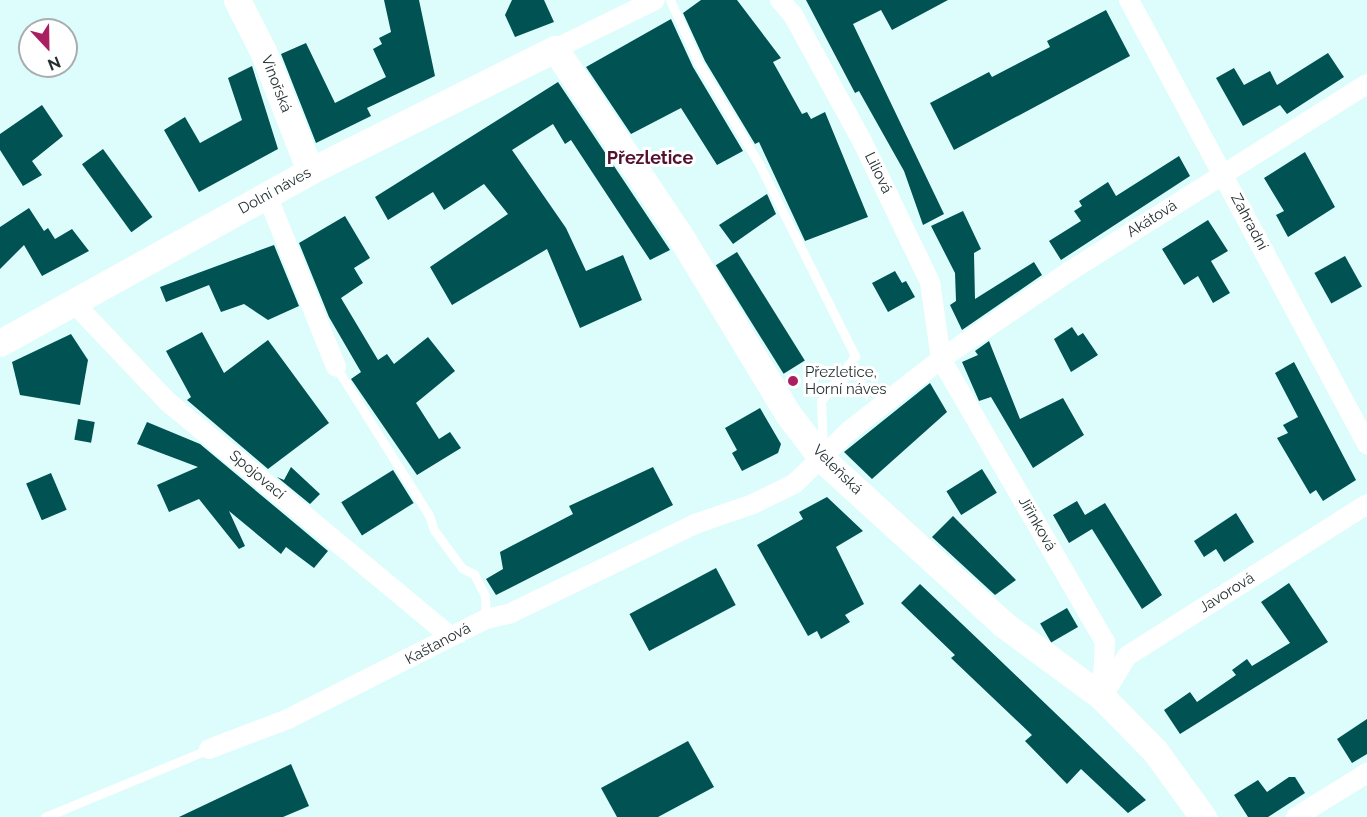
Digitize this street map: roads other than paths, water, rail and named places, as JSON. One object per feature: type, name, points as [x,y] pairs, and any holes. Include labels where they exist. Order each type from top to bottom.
[{"type":"street","name":"Vinořská","points":[[237,0],[263,51],[310,171]]},
{"type":"street","points":[[555,49],[655,0]]},
{"type":"street","name":"Liliová","points":[[780,0],[793,15],[863,143],[930,282],[941,359]]},
{"type":"street","name":"Zahradní","points":[[1129,0],[1367,444]]},
{"type":"street","name":"Dolní náves","points":[[0,342],[310,171],[555,49]]},
{"type":"street","name":"Veleňská","points":[[555,49],[679,234],[788,414],[823,460],[1003,624],[1102,696],[1155,751],[1203,817]]},
{"type":"street","name":"Akátová","points":[[823,460],[849,431],[941,359],[1070,271],[1367,84]]},
{"type":"street","points":[[267,195],[336,367]]},
{"type":"street","name":"Spojovací","points":[[74,303],[168,402],[450,636]]},
{"type":"street","name":"Jiřinková","points":[[941,359],[1105,642],[1102,696]]},
{"type":"street","name":"Kaštanová","points":[[209,749],[288,719],[450,636],[486,619],[511,613],[694,524],[753,504],[794,484],[823,460]]},
{"type":"street","name":"Javorová","points":[[1102,696],[1127,656],[1367,504]]},
{"type":"street","points":[[1296,817],[1367,773]]},
{"type":"lane","points":[[670,0],[699,64],[759,164],[855,356],[821,401],[823,460]]},
{"type":"lane","points":[[336,367],[429,514],[434,530],[462,568],[474,574],[485,596],[486,619]]},
{"type":"lane","name":"Kaštanová","points":[[45,817],[209,749]]},
{"type":"place","name":"Přezletice, Horní náves","points":[[793,381]]},
{"type":"district","name":"Přezletice","points":[[650,158]]}]
